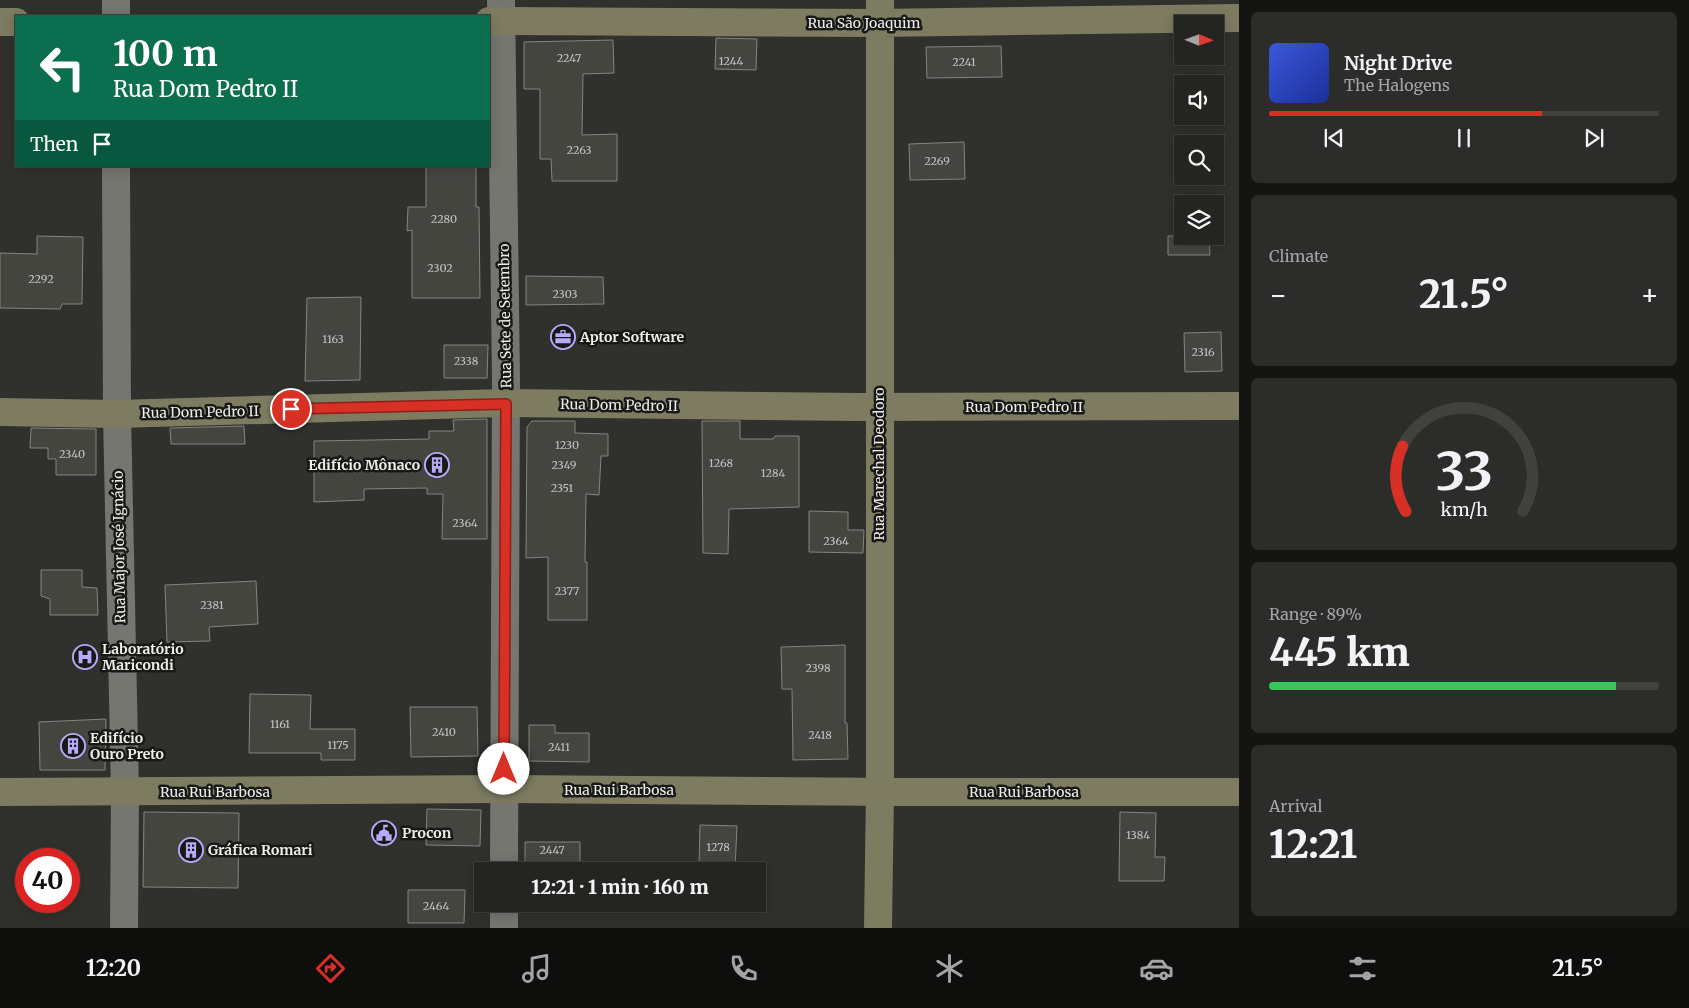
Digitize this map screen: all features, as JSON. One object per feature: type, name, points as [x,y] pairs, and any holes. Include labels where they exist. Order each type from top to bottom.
[{"type":"main road","name":"Rua São Joaquim","points":[[497,14],[880,12],[1239,18]]},
{"type":"main road","name":"Rua Marechal Deodoro","points":[[878,928],[880,792],[880,12]]},
{"type":"main road","points":[[0,22],[15,22]]},
{"type":"main road","name":"Rua Dom Pedro II","points":[[0,412],[117,414],[506,404],[879,407],[1239,406]]},
{"type":"main road","name":"Rua Rui Barbosa","points":[[0,792],[504,789],[1239,792]]},
{"type":"street","points":[[116,0],[116,15]]},
{"type":"street","name":"Rua Sete de Setembro","points":[[497,14],[506,404],[504,862]]},
{"type":"street","name":"Rua Major José Ignácio","points":[[116,167],[117,414],[125,792],[124,928]]},
{"type":"street","points":[[504,912],[504,928]]},
{"type":"building","points":[[716,38],[757,39],[756,70],[715,69]]},
{"type":"building","points":[[613,40],[614,73],[583,74],[582,135],[617,134],[617,181],[552,181],[551,159],[540,159],[540,89],[524,89],[524,42]]},
{"type":"building","points":[[1001,46],[1002,77],[927,78],[926,47]]},
{"type":"building","points":[[964,142],[965,179],[910,180],[909,144]]},
{"type":"building","points":[[426,167],[476,167],[476,207],[479,207],[480,298],[412,298],[412,230],[407,231],[408,207],[426,207]]},
{"type":"building","points":[[37,236],[83,237],[82,304],[62,304],[60,309],[0,308],[0,253],[37,254]]},
{"type":"building","points":[[1168,236],[1174,236],[1174,245],[1209,245],[1210,255],[1168,255]]},
{"type":"building","points":[[526,276],[603,277],[604,304],[526,305]]},
{"type":"building","points":[[361,297],[360,380],[305,381],[307,298]]},
{"type":"building","points":[[1221,332],[1222,371],[1185,372],[1184,333]]},
{"type":"building","points":[[444,345],[488,345],[487,378],[444,378]]},
{"type":"building","points":[[487,419],[487,539],[442,539],[443,494],[427,494],[427,488],[364,489],[364,500],[314,502],[314,441],[429,439],[429,431],[454,431],[453,420]]},
{"type":"building","points":[[532,421],[575,421],[575,433],[608,434],[608,456],[601,456],[599,495],[586,494],[585,562],[587,562],[587,620],[548,620],[548,557],[526,558],[527,427]]},
{"type":"building","points":[[702,421],[740,421],[740,439],[773,439],[775,436],[799,436],[799,507],[729,509],[728,554],[703,553]]},
{"type":"building","points":[[244,426],[245,444],[171,444],[170,428]]},
{"type":"building","points":[[31,428],[96,429],[96,475],[56,475],[56,459],[48,459],[48,448],[30,448]]},
{"type":"building","points":[[809,511],[848,512],[848,530],[864,530],[863,553],[809,552]]},
{"type":"building","points":[[41,570],[82,570],[82,587],[97,588],[98,615],[50,615],[50,599],[41,596]]},
{"type":"building","points":[[256,581],[258,624],[209,627],[210,641],[167,642],[165,585]]},
{"type":"building","points":[[845,645],[845,723],[847,723],[848,759],[793,760],[792,689],[782,689],[781,647]]},
{"type":"building","points":[[250,694],[311,695],[310,729],[355,729],[355,760],[321,760],[321,753],[249,753]]},
{"type":"building","points":[[410,707],[477,707],[478,756],[411,757]]},
{"type":"building","name":"Edifício Ouro Preto","points":[[106,719],[105,770],[40,770],[39,722]]},
{"type":"building","points":[[529,725],[555,725],[555,733],[589,733],[589,762],[529,761]]},
{"type":"building","points":[[427,809],[481,810],[480,846],[426,845]]},
{"type":"building","name":"Gráfica Romari","points":[[144,812],[239,813],[238,888],[143,887]]},
{"type":"building","points":[[1120,812],[1156,813],[1155,857],[1165,857],[1164,881],[1119,881]]},
{"type":"building","points":[[700,825],[737,826],[735,862],[699,862]]},
{"type":"building","points":[[525,842],[580,842],[580,862],[525,862]]},
{"type":"building","points":[[408,890],[465,890],[464,923],[408,923]]},
{"type":"place","name":"Aptor Software","points":[[563,337]]},
{"type":"place","name":"Edifício Mônaco","points":[[437,465]]},
{"type":"place","name":"Laboratório Maricondi","points":[[85,657]]},
{"type":"place","name":"Edifício Ouro Preto","points":[[73,746]]},
{"type":"place","name":"Procon","points":[[384,833]]},
{"type":"place","name":"Gráfica Romari","points":[[191,850]]},
{"type":"route","points":[[291,409],[506,404],[504,769]]}]
